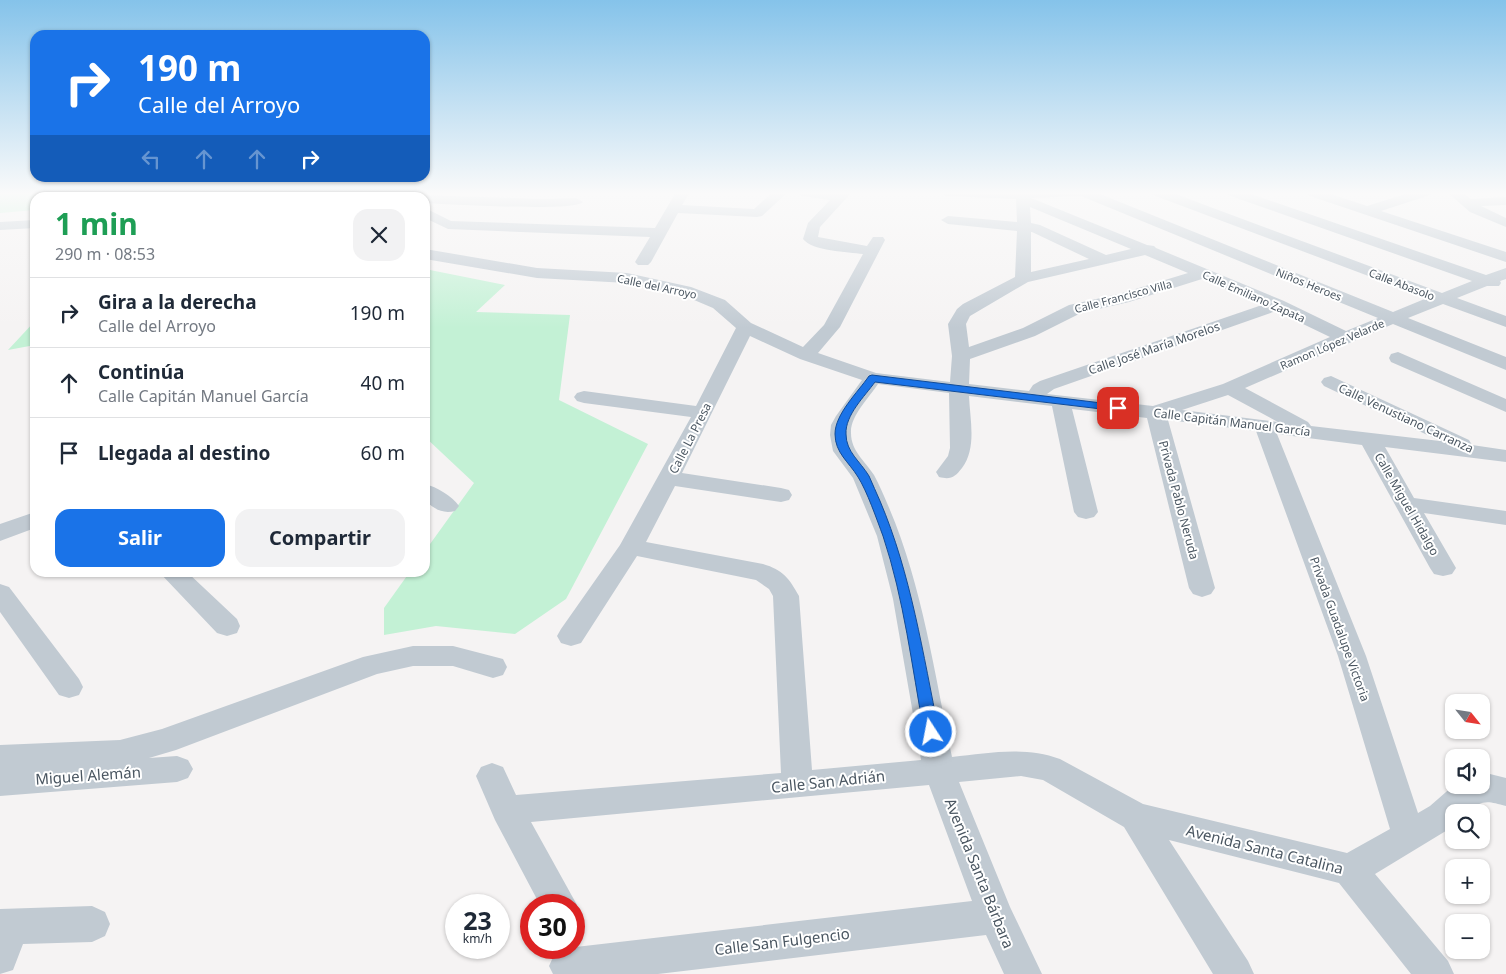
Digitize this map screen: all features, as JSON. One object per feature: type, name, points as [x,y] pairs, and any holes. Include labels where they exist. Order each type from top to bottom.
[{"type":"street","points":[[644,262],[658,237]]},
{"type":"street","points":[[806,355],[832,327],[875,246],[818,243],[810,237]]},
{"type":"street","points":[[1023,279],[1024,237]]},
{"type":"street","points":[[1057,237],[1105,260]]},
{"type":"street","name":"Calle Emiliano Zapata","points":[[1118,237],[1278,305],[1345,337]]},
{"type":"street","name":"Niños Heroes","points":[[1194,237],[1506,364]]},
{"type":"street","name":"Calle Abasolo","points":[[1279,237],[1506,322]]},
{"type":"street","points":[[1363,237],[1506,288]]},
{"type":"street","points":[[1449,237],[1506,257]]},
{"type":"street","points":[[946,472],[959,457],[961,448],[959,388],[961,356],[957,324],[963,313],[1023,279],[1149,250]]},
{"type":"street","name":"Calle del Arroyo","points":[[430,255],[537,273],[627,278],[685,290],[719,304],[745,327],[806,355],[872,378],[959,388]]},
{"type":"street","name":"Calle Francisco Villa","points":[[961,356],[1029,332],[1075,309],[1123,298],[1204,273]]},
{"type":"street","name":"Ramon López Velarde","points":[[1156,412],[1230,388],[1345,337],[1506,273]]},
{"type":"street","name":"Calle José María Morelos","points":[[1035,398],[1040,389],[1047,384],[1278,305]]},
{"type":"street","name":"Calle La Presa","points":[[571,636],[631,547],[669,478],[745,327]]},
{"type":"street","points":[[958,330],[1006,341]]},
{"type":"street","points":[[1447,378],[1483,354]]},
{"type":"street","points":[[1398,358],[1447,378],[1506,406]]},
{"type":"street","name":"Avenida Santa Bárbara","points":[[872,378],[841,425],[840,435],[844,451],[864,477],[889,536],[906,599],[938,770],[996,916],[1023,974]]},
{"type":"street","name":"Calle Venustiano Carranza","points":[[1331,382],[1480,453]]},
{"type":"street","name":"Calle Capitán Manuel García","points":[[959,388],[1506,456]]},
{"type":"street","points":[[1230,388],[1313,432]]},
{"type":"street","points":[[584,398],[703,412]]},
{"type":"street","points":[[1061,402],[1086,512]]},
{"type":"street","name":"Privada Pablo Neruda","points":[[1156,412],[1202,588]]},
{"type":"street","name":"Privada Guadalupe Victoria","points":[[1264,426],[1352,656],[1408,835]]},
{"type":"street","name":"Calle Miguel Hidalgo","points":[[1370,440],[1443,568]]},
{"type":"street","points":[[669,478],[781,495]]},
{"type":"street","points":[[430,494],[447,506]]},
{"type":"street","points":[[1408,504],[1506,518]]},
{"type":"street","points":[[0,533],[30,520]]},
{"type":"street","points":[[631,547],[763,573],[779,583],[786,596],[797,785]]},
{"type":"street","points":[[176,577],[227,626]]},
{"type":"street","points":[[0,593],[69,687]]},
{"type":"street","points":[[0,758],[120,753],[165,741],[373,664],[413,656],[453,656],[493,667]]},
{"type":"street","name":"Calle San Adrián","points":[[506,810],[1022,763],[1048,768],[1136,817]]},
{"type":"street","name":"Miguel Alemán","points":[[0,782],[177,769]]},
{"type":"street","points":[[492,776],[506,810],[553,894]]},
{"type":"street","points":[[1350,870],[1442,816],[1470,790],[1490,788],[1506,792]]},
{"type":"street","points":[[1136,817],[1235,974]]},
{"type":"street","name":"Avenida Santa Catalina","points":[[1136,817],[1350,870],[1435,974]]},
{"type":"street","name":"Calle San Fulgencio","points":[[567,962],[996,916]]},
{"type":"street","points":[[4,937],[92,924]]},
{"type":"green space","points":[[430,270],[505,285],[476,312],[570,315],[559,400],[648,444],[566,599],[515,634],[436,626],[384,635],[384,608],[406,577],[430,577],[430,544],[474,483],[430,442]]},
{"type":"green space","points":[[30,326],[30,346],[8,350]]},
{"type":"route","points":[[931,732],[906,599],[889,536],[864,477],[844,451],[840,435],[841,425],[846,416],[872,378],[1118,408]]}]
